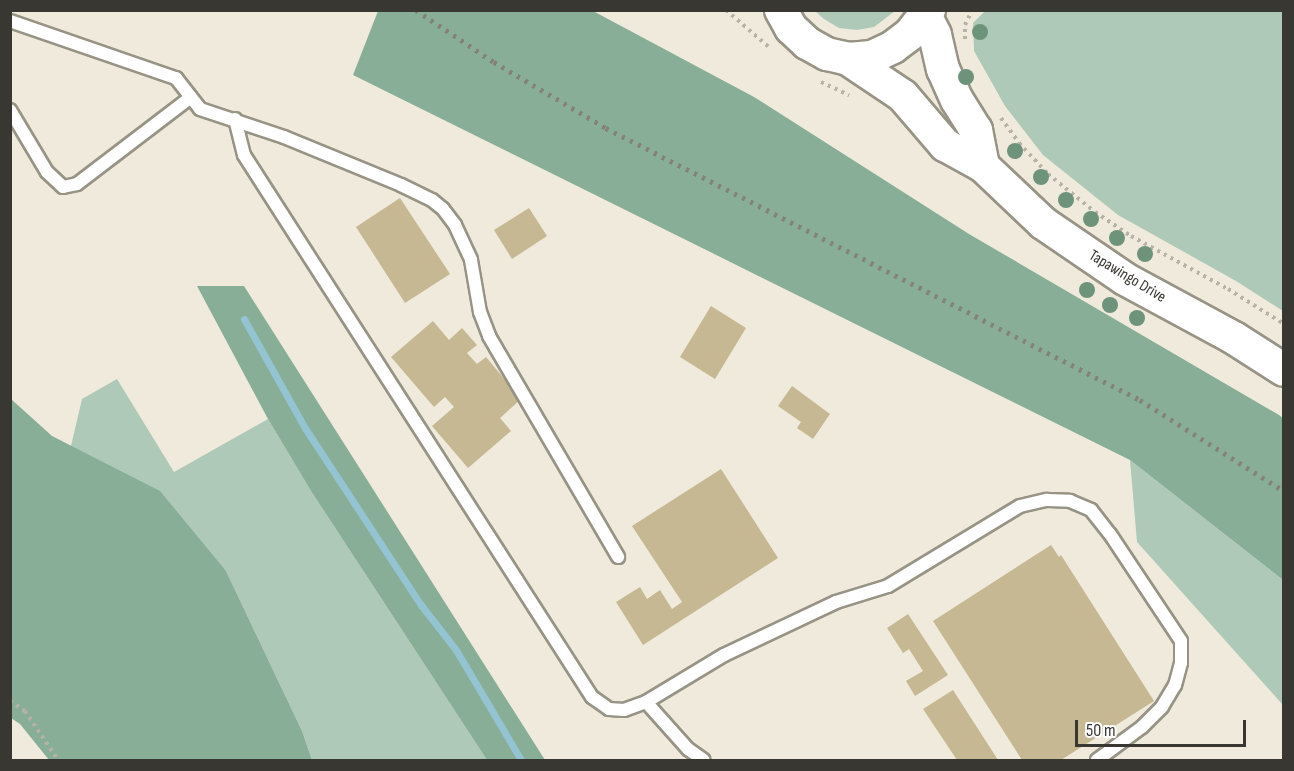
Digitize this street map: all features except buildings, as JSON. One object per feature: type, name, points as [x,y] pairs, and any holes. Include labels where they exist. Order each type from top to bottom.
[{"type":"main road","points":[[781,10],[791,28],[807,44],[827,54],[848,59],[872,57],[893,47],[910,34],[928,14],[943,69],[957,100],[976,130],[983,166]]},
{"type":"main road","name":"Tapawingo Drive","points":[[848,59],[903,96],[945,146],[983,166],[1043,223],[1116,273],[1234,338],[1284,370]]},
{"type":"lane","points":[[10,21],[176,78],[200,109],[235,119],[401,185],[432,200],[443,209],[455,225],[471,260],[480,312],[489,336],[618,557]]},
{"type":"lane","points":[[10,110],[47,172],[63,187],[77,183],[191,97]]},
{"type":"lane","points":[[235,119],[244,155],[592,697],[609,709],[624,710],[646,702],[724,655],[836,602],[888,586],[1020,506],[1047,500],[1070,501],[1091,510],[1110,534],[1181,640],[1181,663],[1175,685],[1162,707],[1142,727],[1097,760]]},
{"type":"lane","points":[[646,702],[688,749],[704,760]]},
{"type":"path","points":[[965,41],[965,25],[972,10]]},
{"type":"path","points":[[996,111],[1018,143],[1048,174],[1095,212],[1131,236],[1228,289],[1284,324]]},
{"type":"path","points":[[10,701],[25,711],[58,760]]},
{"type":"green space","points":[[378,11],[593,11],[754,97],[969,234],[1279,415],[1284,419],[1283,580],[1130,460],[353,75]]},
{"type":"green space","points":[[815,11],[895,11],[874,27],[857,30],[839,28]]},
{"type":"green space","points":[[985,11],[1283,11],[1283,311],[1236,281],[1118,215],[1043,155],[1005,106],[974,51],[973,23]]},
{"type":"green space","points":[[197,286],[244,286],[545,760],[487,760],[311,491],[268,419]]},
{"type":"green space","points":[[117,379],[174,472],[268,419],[311,491],[487,760],[312,760],[302,731],[226,571],[71,446],[82,399]]},
{"type":"green space","points":[[11,399],[52,436],[160,491],[226,571],[302,731],[312,760],[49,760],[20,724],[11,718]]},
{"type":"green space","points":[[1130,460],[1283,580],[1283,705],[1137,542]]},
{"type":"waterway","points":[[244,319],[305,428],[421,605],[456,650],[521,760]]},
{"type":"railway","points":[[416,10],[494,62],[606,128],[1140,400],[1284,491]]}]
